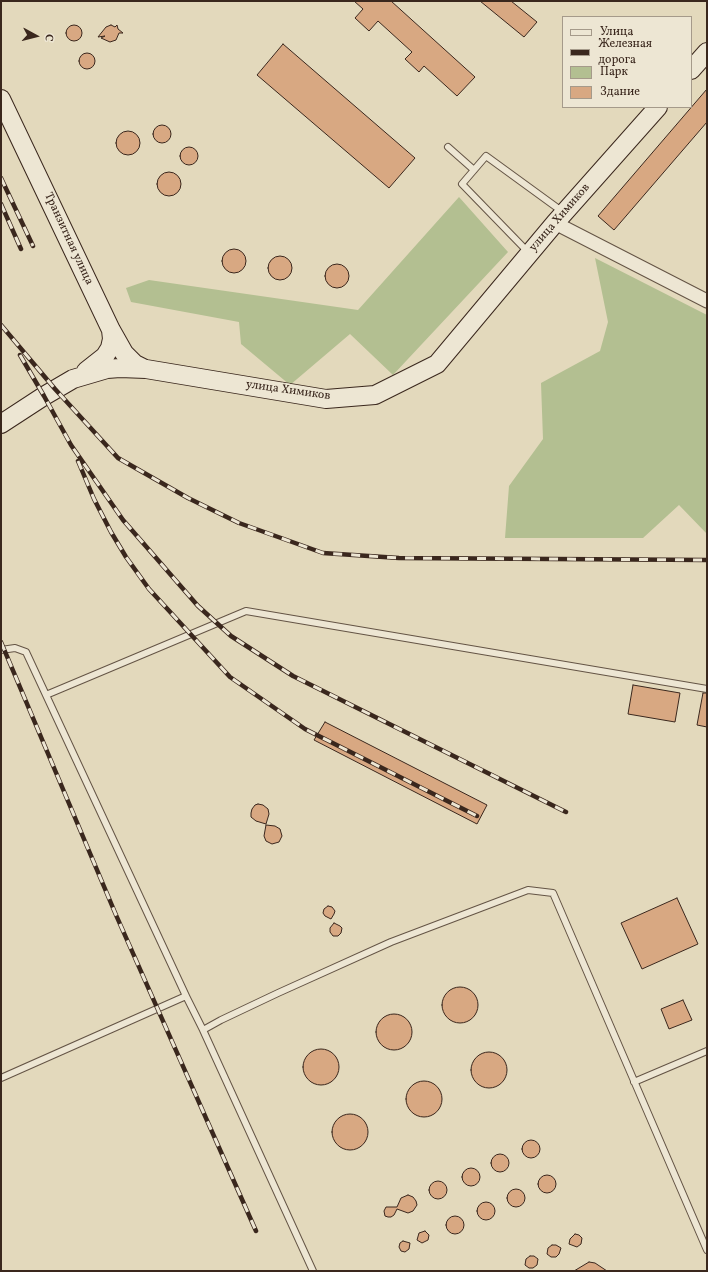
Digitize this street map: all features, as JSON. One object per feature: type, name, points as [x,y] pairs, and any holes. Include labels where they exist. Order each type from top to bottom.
[{"type":"street","points":[[692,69],[707,52]]},
{"type":"street","name":"Транзитная улица","points":[[1,99],[111,330],[129,359],[135,364],[146,369]]},
{"type":"street","name":"улица Химиков","points":[[1,424],[73,379],[107,369],[146,369],[326,399],[375,395],[437,364],[529,254],[657,108]]},
{"type":"street","points":[[560,218],[707,301]]},
{"type":"street","points":[[73,379],[94,366],[105,356],[110,348],[112,340],[111,330]]},
{"type":"lane","points":[[448,147],[474,170]]},
{"type":"lane","points":[[529,254],[462,184],[486,156],[560,218]]},
{"type":"lane","points":[[46,695],[246,611],[707,688]]},
{"type":"lane","points":[[1,650],[15,648],[26,652],[203,1030],[313,1271]]},
{"type":"lane","points":[[203,1030],[271,996],[391,942],[528,890],[553,893],[707,1250]]},
{"type":"lane","points":[[1,1078],[186,996]]},
{"type":"lane","points":[[634,1082],[707,1051]]},
{"type":"green space","points":[[459,197],[508,252],[393,375],[350,334],[290,385],[241,344],[239,322],[131,302],[126,288],[149,280],[358,310]]},
{"type":"green space","points":[[595,258],[707,315],[707,534],[679,505],[643,538],[505,538],[509,486],[543,439],[541,383],[600,351],[608,322]]},
{"type":"building","points":[[354,1],[391,1],[475,77],[457,96],[424,66],[419,72],[405,59],[412,52],[378,21],[369,31],[355,18],[363,9]]},
{"type":"building","points":[[480,1],[511,1],[537,22],[524,37]]},
{"type":"building","points":[[71,25],[77,25],[82,30],[80,39],[77,41],[71,41],[66,36],[66,30]]},
{"type":"building","points":[[111,25],[115,27],[117,25],[118,29],[123,33],[119,33],[116,40],[110,42],[101,38],[105,36],[98,37],[106,27]]},
{"type":"building","points":[[283,44],[415,158],[389,188],[257,75]]},
{"type":"building","points":[[84,53],[90,53],[95,58],[93,67],[90,69],[84,69],[79,64],[79,58]]},
{"type":"building","points":[[707,89],[707,122],[614,230],[598,216]]},
{"type":"building","points":[[162,125],[166,126],[170,130],[170,138],[166,142],[162,143],[158,142],[154,138],[153,134],[154,130],[158,126]]},
{"type":"building","points":[[128,131],[137,134],[140,143],[137,152],[128,155],[119,152],[116,143],[119,134]]},
{"type":"building","points":[[185,147],[193,147],[198,152],[196,163],[193,165],[185,165],[180,160],[180,152]]},
{"type":"building","points":[[169,172],[178,175],[181,184],[178,193],[169,196],[160,193],[157,184],[160,175]]},
{"type":"building","points":[[234,249],[243,252],[246,261],[243,270],[234,273],[225,270],[222,261],[225,252]]},
{"type":"building","points":[[280,256],[289,259],[292,268],[289,277],[280,280],[271,277],[268,268],[271,259]]},
{"type":"building","points":[[337,264],[346,267],[349,276],[346,285],[337,288],[328,285],[325,276],[328,267]]},
{"type":"building","points":[[633,685],[680,693],[675,722],[628,714]]},
{"type":"building","points":[[703,693],[707,693],[707,727],[697,725]]},
{"type":"building","points":[[325,722],[487,805],[477,824],[314,740]]},
{"type":"building","points":[[258,804],[263,805],[268,809],[269,814],[266,824],[256,821],[251,817],[252,809]]},
{"type":"building","points":[[266,825],[275,826],[280,829],[282,836],[279,842],[272,844],[266,841],[264,836]]},
{"type":"building","points":[[677,898],[698,944],[642,969],[621,923]]},
{"type":"building","points":[[328,906],[332,907],[335,911],[331,919],[323,913],[324,909]]},
{"type":"building","points":[[334,923],[342,928],[341,933],[338,936],[333,936],[330,932],[330,928]]},
{"type":"building","points":[[464,987],[473,992],[477,998],[477,1012],[473,1018],[464,1023],[456,1023],[447,1018],[443,1012],[442,1001],[447,992],[453,988]]},
{"type":"building","points":[[683,1000],[692,1020],[669,1029],[661,1009]]},
{"type":"building","points":[[398,1014],[407,1019],[411,1025],[411,1039],[407,1045],[398,1050],[390,1050],[381,1045],[377,1039],[376,1028],[381,1019],[387,1015]]},
{"type":"building","points":[[325,1049],[334,1054],[338,1060],[338,1074],[334,1080],[325,1085],[317,1085],[308,1080],[304,1074],[303,1063],[308,1054],[314,1050]]},
{"type":"building","points":[[493,1052],[502,1057],[506,1063],[506,1077],[502,1083],[493,1088],[485,1088],[476,1083],[472,1077],[471,1066],[476,1057],[482,1053]]},
{"type":"building","points":[[428,1081],[437,1086],[441,1092],[441,1106],[437,1112],[428,1117],[420,1117],[411,1112],[407,1106],[406,1095],[411,1086],[417,1082]]},
{"type":"building","points":[[354,1114],[363,1119],[367,1125],[367,1139],[363,1145],[354,1150],[346,1150],[337,1145],[333,1139],[332,1128],[337,1119],[343,1115]]},
{"type":"building","points":[[531,1140],[537,1143],[540,1149],[537,1155],[531,1158],[525,1155],[522,1149],[525,1143]]},
{"type":"building","points":[[500,1154],[506,1157],[509,1163],[506,1169],[500,1172],[494,1169],[491,1163],[494,1157]]},
{"type":"building","points":[[471,1168],[477,1171],[480,1177],[477,1183],[471,1186],[465,1183],[462,1177],[465,1171]]},
{"type":"building","points":[[547,1175],[553,1178],[556,1184],[553,1190],[547,1193],[541,1190],[538,1184],[541,1178]]},
{"type":"building","points":[[438,1181],[444,1184],[447,1190],[444,1196],[438,1199],[432,1196],[429,1190],[432,1184]]},
{"type":"building","points":[[516,1189],[522,1192],[525,1198],[522,1204],[516,1207],[510,1204],[507,1198],[510,1192]]},
{"type":"building","points":[[408,1195],[413,1197],[416,1201],[417,1205],[413,1211],[408,1213],[397,1209],[391,1217],[385,1216],[384,1211],[386,1207],[397,1207],[401,1198]]},
{"type":"building","points":[[486,1202],[492,1205],[495,1211],[492,1217],[486,1220],[480,1217],[477,1211],[480,1205]]},
{"type":"building","points":[[455,1216],[461,1219],[464,1225],[461,1231],[455,1234],[449,1231],[446,1225],[449,1219]]},
{"type":"building","points":[[425,1231],[429,1235],[428,1240],[422,1243],[417,1240],[419,1233]]},
{"type":"building","points":[[575,1234],[582,1238],[581,1244],[577,1247],[569,1244],[570,1239]]},
{"type":"building","points":[[403,1241],[410,1243],[409,1249],[405,1252],[401,1251],[399,1247],[400,1243]]},
{"type":"building","points":[[552,1245],[556,1245],[561,1248],[556,1257],[551,1257],[547,1254],[548,1248]]},
{"type":"building","points":[[530,1256],[534,1256],[538,1259],[537,1265],[533,1268],[529,1268],[525,1265],[526,1259]]},
{"type":"building","points":[[589,1262],[595,1263],[607,1271],[574,1271]]},
{"type":"railway","points":[[1,178],[33,246]]},
{"type":"railway","points":[[1,204],[21,249]]},
{"type":"railway","points":[[1,325],[55,389],[118,458],[188,498],[239,523],[323,553],[399,558],[707,560]]},
{"type":"railway","points":[[20,355],[71,445],[123,520],[198,606],[231,636],[293,676],[566,812]]},
{"type":"railway","points":[[78,461],[94,499],[126,557],[149,589],[230,677],[305,729],[477,816]]},
{"type":"railway","points":[[1,642],[116,915],[256,1231]]}]
